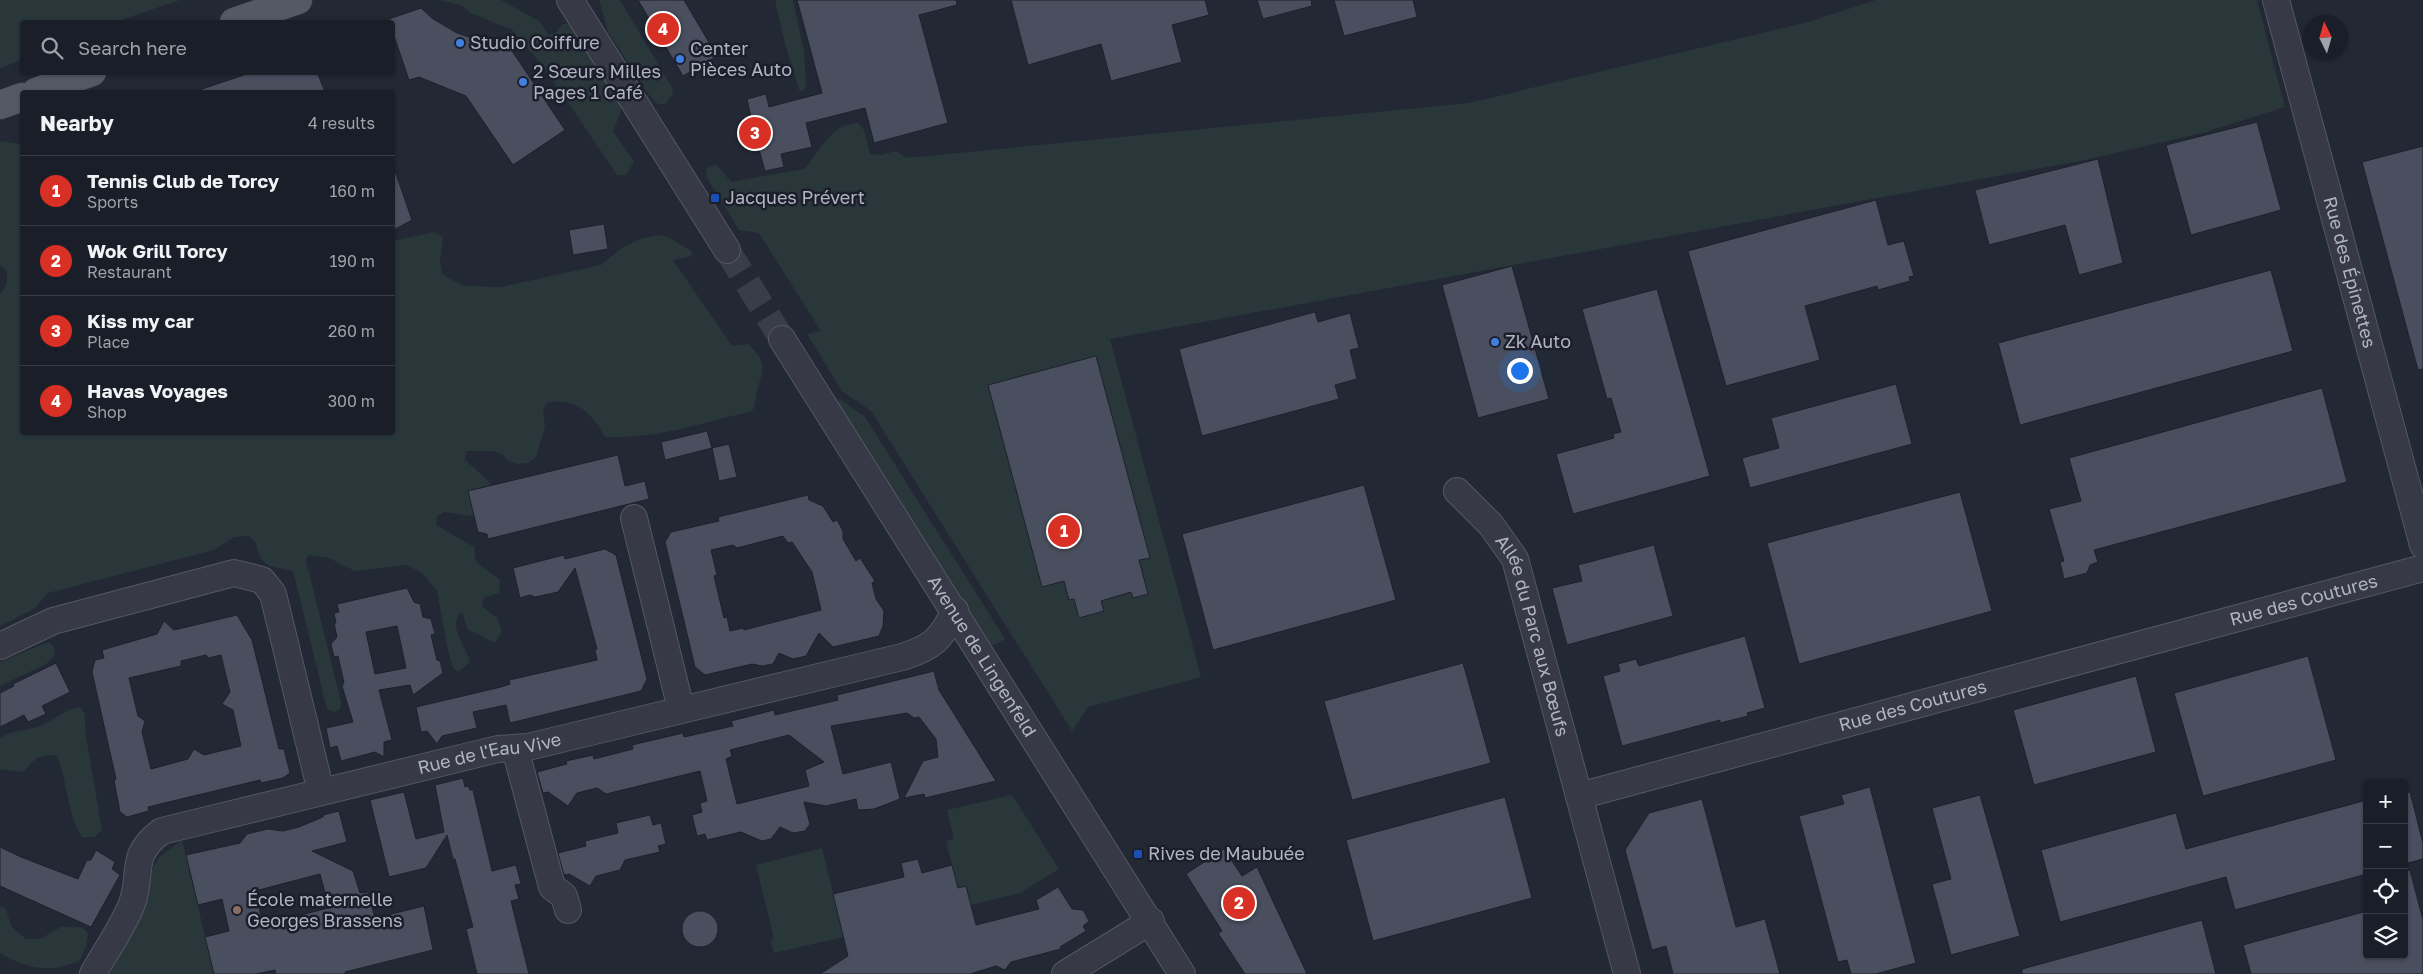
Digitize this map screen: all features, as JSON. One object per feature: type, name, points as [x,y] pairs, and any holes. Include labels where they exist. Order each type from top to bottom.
[{"type":"main road","points":[[240,20],[298,0]]},
{"type":"main road","points":[[42,90],[84,75]]},
{"type":"main road","points":[[0,105],[20,98]]},
{"type":"street","points":[[562,0],[596,41]]},
{"type":"street","points":[[570,0],[727,250]]},
{"type":"street","points":[[581,0],[596,41]]},
{"type":"street","name":"Rue des Épinettes","points":[[2276,0],[2423,545]]},
{"type":"street","name":"Avenue de Lingenfeld","points":[[782,339],[1151,921],[1182,974]]},
{"type":"street","name":"Allée du Parc aux Bœufs","points":[[1457,492],[1491,525],[1515,559],[1579,796]]},
{"type":"street","points":[[634,518],[681,709]]},
{"type":"street","name":"Rue des Coutures","points":[[1579,796],[2423,568]]},
{"type":"street","points":[[0,646],[52,620],[234,572],[262,580],[273,594],[321,792]]},
{"type":"street","name":"Rue de l'Eau Vive","points":[[93,974],[131,906],[138,860],[143,850],[155,836],[174,828],[498,749],[528,747],[916,652],[936,641],[944,632],[954,610]]},
{"type":"street","points":[[515,748],[552,887],[564,896],[568,910]]},
{"type":"street","points":[[1579,796],[1627,974]]},
{"type":"street","points":[[1065,974],[1151,921]]},
{"type":"shaded area","points":[[0,0],[180,0],[121,20],[20,20],[20,60],[0,69]]},
{"type":"shaded area","points":[[439,0],[501,0],[539,21],[549,35],[555,33],[563,24],[571,24],[620,99],[621,111],[613,131],[634,162],[626,175],[617,175],[544,67],[512,30],[471,13],[461,5]]},
{"type":"shaded area","points":[[599,0],[620,0],[673,89],[671,97],[665,104],[658,104],[649,95],[608,32]]},
{"type":"shaded area","points":[[775,0],[793,0],[804,52],[806,88],[800,92],[785,44]]},
{"type":"shaded area","points":[[1876,0],[2257,0],[2285,107],[2206,132],[2085,160],[1110,339],[1201,677],[1088,707],[1072,731],[871,411],[842,391],[807,334],[821,331],[759,233],[739,230],[706,176],[707,168],[716,164],[731,182],[804,169],[833,133],[849,124],[858,123],[864,130],[870,154],[881,155],[896,151],[907,158],[1469,103],[1808,22]]},
{"type":"shaded area","points":[[0,141],[20,144],[20,435],[395,435],[395,241],[434,232],[443,237],[440,262],[442,274],[463,286],[501,287],[601,265],[623,247],[640,239],[658,235],[668,237],[691,251],[692,256],[673,260],[732,346],[748,344],[759,356],[762,371],[755,406],[752,411],[661,433],[605,437],[589,414],[574,404],[557,401],[547,403],[543,410],[545,426],[536,457],[528,463],[518,464],[508,461],[502,454],[493,451],[467,451],[465,460],[489,481],[490,486],[468,491],[474,514],[470,516],[444,512],[437,516],[436,525],[474,547],[476,562],[500,580],[499,593],[484,597],[482,606],[498,619],[502,632],[495,643],[467,629],[463,614],[460,613],[456,625],[457,631],[470,662],[458,672],[453,668],[447,646],[437,591],[421,572],[406,565],[355,571],[329,558],[309,555],[306,560],[341,702],[340,709],[335,712],[327,709],[293,571],[272,566],[263,561],[256,542],[249,536],[234,537],[214,550],[48,593],[34,609],[0,626],[0,295],[7,283],[7,271],[0,265]]},
{"type":"shaded area","points":[[840,399],[865,417],[1005,639],[991,647],[836,402]]},
{"type":"shaded area","points":[[48,642],[54,647],[55,655],[46,664],[0,686],[0,662]]},
{"type":"shaded area","points":[[80,707],[85,714],[85,731],[102,830],[94,837],[82,837],[77,828],[57,756],[41,756],[24,772],[0,769],[0,738],[14,732],[38,727],[68,710]]},
{"type":"shaded area","points":[[1012,795],[1059,869],[1020,893],[971,905],[958,888],[946,841],[954,839],[947,810]]},
{"type":"shaded area","points":[[182,840],[214,974],[110,974],[146,906],[152,870],[158,858]]},
{"type":"shaded area","points":[[822,848],[844,937],[774,953],[771,940],[774,938],[756,865]]},
{"type":"shaded area","points":[[0,906],[6,909],[11,926],[26,939],[40,939],[61,927],[81,927],[88,933],[86,946],[80,960],[59,967],[39,968],[20,963],[0,953]]},
{"type":"building","points":[[638,0],[684,0],[717,56],[683,76]]},
{"type":"building","points":[[797,0],[956,0],[957,5],[919,15],[948,123],[874,143],[865,108],[806,123],[812,147],[781,154],[784,167],[765,171],[758,146],[750,141],[748,133],[753,126],[747,99],[766,94],[769,107],[822,93]]},
{"type":"building","points":[[1011,0],[1205,0],[1209,15],[1172,25],[1182,62],[1111,81],[1101,44],[1028,65]]},
{"type":"building","points":[[1257,0],[1311,0],[1312,6],[1263,19]]},
{"type":"building","points":[[1334,0],[1413,0],[1417,17],[1344,36]]},
{"type":"building","points":[[421,8],[433,19],[457,33],[484,42],[508,45],[565,130],[513,165],[466,96],[419,77],[409,80],[395,39],[395,20],[389,19]]},
{"type":"building","points":[[244,75],[318,75],[324,90],[202,90]]},
{"type":"building","points":[[2257,122],[2281,210],[2191,235],[2166,145]]},
{"type":"building","points":[[2423,146],[2423,369],[2418,370],[2362,162]]},
{"type":"building","points":[[2098,159],[2123,263],[2079,275],[2065,225],[1989,245],[1975,190]]},
{"type":"building","points":[[395,171],[412,220],[395,229]]},
{"type":"building","points":[[1876,200],[1888,245],[1904,241],[1914,276],[1909,277],[1910,281],[1878,290],[1877,286],[1805,306],[1820,360],[1726,386],[1688,251]]},
{"type":"building","points":[[604,224],[608,249],[573,255],[569,230]]},
{"type":"building","name":"Zk Auto","points":[[1512,266],[1549,399],[1478,418],[1442,285]]},
{"type":"building","points":[[2271,270],[2293,351],[2020,425],[1998,343]]},
{"type":"building","points":[[1657,289],[1710,476],[1573,514],[1556,454],[1614,438],[1613,434],[1621,432],[1611,398],[1607,399],[1582,309]]},
{"type":"building","points":[[1315,312],[1318,322],[1350,313],[1359,348],[1350,350],[1357,379],[1335,385],[1339,399],[1202,436],[1179,349]]},
{"type":"building","points":[[1096,356],[1150,558],[1139,560],[1148,594],[1133,598],[1131,592],[1101,601],[1104,611],[1079,618],[1074,599],[1069,600],[1064,581],[1042,587],[988,385]]},
{"type":"building","points":[[1896,384],[1912,444],[1750,488],[1742,458],[1779,448],[1771,418]]},
{"type":"building","points":[[2322,388],[2347,482],[2094,550],[2098,562],[2090,565],[2087,573],[2064,579],[2060,562],[2064,561],[2049,509],[2081,501],[2069,458]]},
{"type":"building","points":[[707,431],[712,448],[665,460],[661,442]]},
{"type":"building","points":[[729,444],[737,477],[719,481],[712,448]]},
{"type":"building","points":[[618,455],[625,486],[645,481],[649,499],[488,539],[487,534],[478,532],[468,491]]},
{"type":"building","points":[[1364,485],[1396,600],[1213,650],[1182,534]]},
{"type":"building","points":[[1960,492],[1992,611],[1799,664],[1767,543]]},
{"type":"building","points":[[808,495],[809,500],[823,506],[833,522],[837,520],[843,531],[843,539],[856,561],[860,558],[875,581],[872,583],[876,599],[884,611],[883,626],[879,636],[833,647],[819,633],[806,656],[793,659],[779,653],[773,664],[762,666],[752,664],[705,675],[695,667],[665,542],[671,532],[719,521],[718,517]],"holes":[[[783,536],[788,543],[792,542],[812,572],[821,610],[744,630],[743,628],[730,631],[727,617],[724,618],[714,576],[717,575],[711,550],[733,545],[737,548]]]},
{"type":"building","points":[[1654,545],[1673,616],[1567,645],[1552,588],[1582,581],[1578,565]]},
{"type":"building","points":[[605,549],[616,555],[647,679],[641,691],[510,723],[506,705],[473,712],[477,728],[442,736],[437,744],[427,731],[421,732],[416,707],[501,687],[510,684],[509,680],[597,660],[595,650],[597,649],[575,568],[558,592],[520,598],[513,568],[564,555],[565,559]]},
{"type":"building","points":[[407,588],[414,602],[420,604],[423,617],[431,619],[435,634],[431,635],[437,660],[440,661],[443,673],[413,695],[410,685],[379,690],[392,740],[384,742],[384,757],[375,752],[341,761],[337,746],[330,748],[326,728],[353,722],[342,686],[344,683],[338,656],[334,657],[331,644],[337,637],[334,613],[339,612],[337,604]],"holes":[[[397,626],[406,668],[375,674],[366,632]]]},
{"type":"building","points":[[237,615],[252,640],[279,749],[284,749],[290,773],[283,778],[261,783],[260,780],[148,807],[149,811],[127,817],[120,812],[114,780],[116,779],[92,672],[95,660],[104,658],[102,650],[157,634],[164,621],[174,630]],"holes":[[[206,655],[208,658],[221,655],[230,692],[222,704],[233,710],[241,746],[204,755],[194,749],[188,759],[151,769],[142,732],[145,721],[138,716],[129,678],[181,666],[181,661]]]},
{"type":"building","points":[[1745,636],[1765,708],[1747,713],[1748,716],[1720,723],[1720,720],[1622,746],[1603,676],[1620,671],[1618,664],[1636,659],[1639,666]]},
{"type":"building","points":[[2308,656],[2336,760],[2203,796],[2174,693]]},
{"type":"building","points":[[56,663],[70,692],[42,706],[46,714],[28,722],[24,715],[0,727],[0,693],[14,686],[13,684]]},
{"type":"building","points":[[1463,663],[1491,763],[1352,800],[1324,701]]},
{"type":"building","points":[[934,671],[939,690],[996,781],[925,798],[924,794],[904,798],[923,761],[938,757],[936,739],[919,717],[914,718],[907,713],[831,726],[843,774],[891,762],[900,799],[874,809],[858,810],[856,799],[826,806],[804,802],[810,824],[805,831],[793,833],[780,827],[771,839],[762,841],[741,832],[707,840],[705,834],[697,836],[692,815],[702,812],[700,803],[707,801],[700,771],[606,794],[597,788],[577,793],[568,806],[548,792],[543,793],[537,772],[567,764],[566,761],[593,755],[594,759],[633,749],[632,745],[683,733],[684,737],[733,726],[731,721],[774,710],[775,715],[838,700],[837,695]],"holes":[[[789,735],[824,762],[805,770],[809,786],[737,804],[726,759],[732,756],[730,750]]]},
{"type":"building","points":[[2136,676],[2156,752],[2034,785],[2013,710]]},
{"type":"building","points":[[463,778],[465,787],[468,786],[470,790],[473,790],[492,871],[516,865],[521,884],[515,885],[519,899],[511,901],[529,974],[477,974],[466,929],[473,927],[447,835],[426,868],[389,877],[370,800],[404,792],[416,839],[444,832],[435,785]]},
{"type":"building","points":[[1870,787],[1916,963],[1876,974],[1851,974],[1847,960],[1838,962],[1799,816],[1844,804],[1841,795]]},
{"type":"building","points":[[2408,792],[2410,792],[2423,843],[2423,859],[2408,863],[2408,824]]},
{"type":"building","points":[[1980,795],[2020,936],[1951,955],[1932,884],[1951,879],[1932,808]]},
{"type":"building","points":[[1505,797],[1532,898],[1373,941],[1346,840]]},
{"type":"building","points":[[1702,799],[1736,927],[1765,919],[1780,974],[1673,974],[1666,946],[1652,950],[1625,850],[1649,813]]},
{"type":"building","points":[[2363,801],[2363,875],[2235,910],[2226,877],[2060,922],[2041,850],[2176,813],[2186,849]]},
{"type":"building","points":[[339,811],[347,842],[312,851],[353,871],[360,893],[368,892],[375,918],[424,906],[433,950],[345,972],[345,974],[276,974],[275,970],[256,974],[214,974],[205,937],[229,931],[222,899],[198,905],[186,855],[240,843],[247,834],[268,829],[283,831],[299,827],[323,817],[323,815]],"holes":[[[320,874],[329,908],[263,924],[255,891]]]},
{"type":"building","points":[[650,815],[653,825],[661,823],[666,844],[658,846],[660,852],[625,860],[620,870],[596,876],[590,886],[569,874],[564,875],[558,853],[586,846],[585,841],[618,833],[616,823]]},
{"type":"building","points":[[0,847],[78,879],[87,860],[91,860],[96,850],[115,862],[112,869],[120,875],[91,927],[0,886]]},
{"type":"building","points":[[1224,849],[1242,876],[1257,867],[1307,974],[1245,974],[1218,933],[1222,931],[1186,874]]},
{"type":"building","points":[[918,859],[922,873],[952,865],[958,888],[966,886],[976,925],[1039,909],[1036,900],[1058,887],[1072,909],[1083,910],[1089,921],[1083,926],[1086,931],[1060,947],[1061,949],[1011,962],[1005,970],[996,966],[970,974],[820,974],[848,956],[833,894],[904,877],[901,863]]},
{"type":"building","points":[[2408,870],[2410,870],[2423,920],[2423,974],[2251,974],[2243,945],[2363,912],[2363,959],[2408,959]]},
{"type":"building","points":[[700,911],[712,917],[718,929],[712,941],[700,947],[688,941],[682,929],[688,917]]},
{"type":"building","points":[[2202,920],[2216,974],[2022,974],[2022,969]]},
{"type":"tunnel","points":[[727,250],[782,339]]},
{"type":"place","name":"Havas Voyages","points":[[663,29]]},
{"type":"place","name":"Studio Coiffure","points":[[460,43]]},
{"type":"place","name":"Center Pièces Auto","points":[[680,59]]},
{"type":"place","name":"2 Sœurs Milles Pages 1 Café","points":[[523,82]]},
{"type":"place","name":"Kiss my car","points":[[755,133]]},
{"type":"place","name":"Jacques Prévert","points":[[715,198]]},
{"type":"place","name":"Zk Auto","points":[[1495,342]]},
{"type":"place","name":"Tennis Club de Torcy","points":[[1064,531]]},
{"type":"place","name":"Rives de Maubuée","points":[[1138,854]]},
{"type":"place","name":"Wok Grill Torcy","points":[[1239,903]]},
{"type":"place","name":"École maternelle Georges Brassens","points":[[237,910]]}]
